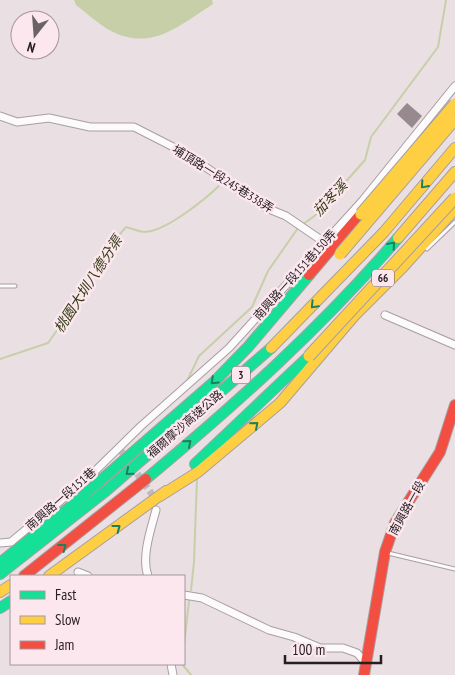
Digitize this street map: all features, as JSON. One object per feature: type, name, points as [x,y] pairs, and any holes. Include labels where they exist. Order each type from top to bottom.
[{"type":"main road","points":[[248,347],[455,104]]},
{"type":"main road","points":[[0,563],[70,507],[185,408],[289,309],[340,254],[455,119]]},
{"type":"main road","name":"福爾摩沙高速公路","points":[[0,574],[79,514],[196,416],[253,364],[359,258],[455,148]]},
{"type":"main road","name":"福爾摩沙高速公路","points":[[25,575],[121,501],[252,387],[331,312],[390,248],[455,172]]},
{"type":"main road","name":"66","points":[[160,496],[236,428],[309,356],[455,198]]},
{"type":"main road","points":[[49,575],[160,496],[174,490],[280,403],[354,316],[449,222],[455,210]]},
{"type":"main road","name":"南興路一段","points":[[364,675],[385,552],[396,523],[440,452],[455,405]]},
{"type":"street","name":"南興路一段151巷150弄","points":[[119,448],[229,348],[363,200],[455,86]]},
{"type":"street","name":"埔頂路一段245巷338弄","points":[[0,116],[17,122],[49,118],[90,128],[134,127],[186,153],[264,207],[295,221],[324,242]]},
{"type":"street","points":[[385,316],[455,345]]},
{"type":"street","name":"南興路一段151巷","points":[[0,543],[12,542],[119,448]]},
{"type":"street","points":[[148,575],[146,570],[149,538],[156,510]]},
{"type":"street","points":[[78,572],[86,575]]},
{"type":"street","points":[[185,595],[202,598],[268,630],[294,637],[320,648],[343,648],[357,654],[365,662]]},
{"type":"lane","points":[[425,251],[449,222]]},
{"type":"lane","points":[[0,286],[15,286]]},
{"type":"lane","points":[[385,552],[455,568]]},
{"type":"shaded area","points":[[74,0],[212,0],[213,4],[165,33],[140,39],[126,37],[111,31],[76,5]]},
{"type":"building","points":[[407,103],[422,116],[412,128],[397,114]]},
{"type":"waterway","name":"茄苳溪","points":[[302,225],[317,214],[365,160],[371,137],[438,47],[446,0]]},
{"type":"waterway","name":"桃園大圳八德分渠","points":[[0,359],[48,343],[102,267],[108,248],[126,227],[145,232],[164,226],[198,204],[223,182]]},
{"type":"waterway","name":"茄苳溪","points":[[187,381],[199,356],[252,307],[268,271],[298,228]]},
{"type":"waterway","name":"茄苳溪","points":[[191,590],[197,478]]},
{"type":"waterway","name":"茄苳溪","points":[[185,637],[189,601]]},
{"type":"waterway","name":"茄苳溪","points":[[183,665],[191,675]]},
{"type":"tunnel","points":[[119,448],[156,500]]},
{"type":"traffic: fast","points":[[146,479],[277,364],[339,303],[398,238]]},
{"type":"traffic: fast","points":[[0,563],[70,507],[215,381],[248,347],[309,275]]},
{"type":"traffic: fast","points":[[0,574],[107,490],[271,348]]},
{"type":"traffic: fast","points":[[195,464],[309,356]]},
{"type":"traffic: fast","points":[[0,608],[10,602]]},
{"type":"traffic: slow","points":[[361,214],[455,104]]},
{"type":"traffic: slow","points":[[340,254],[455,119]]},
{"type":"traffic: slow","points":[[271,348],[384,232],[455,148]]},
{"type":"traffic: slow","points":[[398,238],[455,172]]},
{"type":"traffic: slow","points":[[309,356],[455,198]]},
{"type":"traffic: slow","points":[[160,496],[198,472],[280,403],[354,316],[403,267],[455,209]]},
{"type":"traffic: slow","points":[[50,575],[166,491]]},
{"type":"traffic: slow","points":[[0,592],[10,586]]},
{"type":"traffic: jam","points":[[309,275],[361,214]]},
{"type":"traffic: jam","points":[[364,675],[385,552],[395,523],[440,452],[455,405]]},
{"type":"traffic: jam","points":[[25,575],[146,479]]}]
